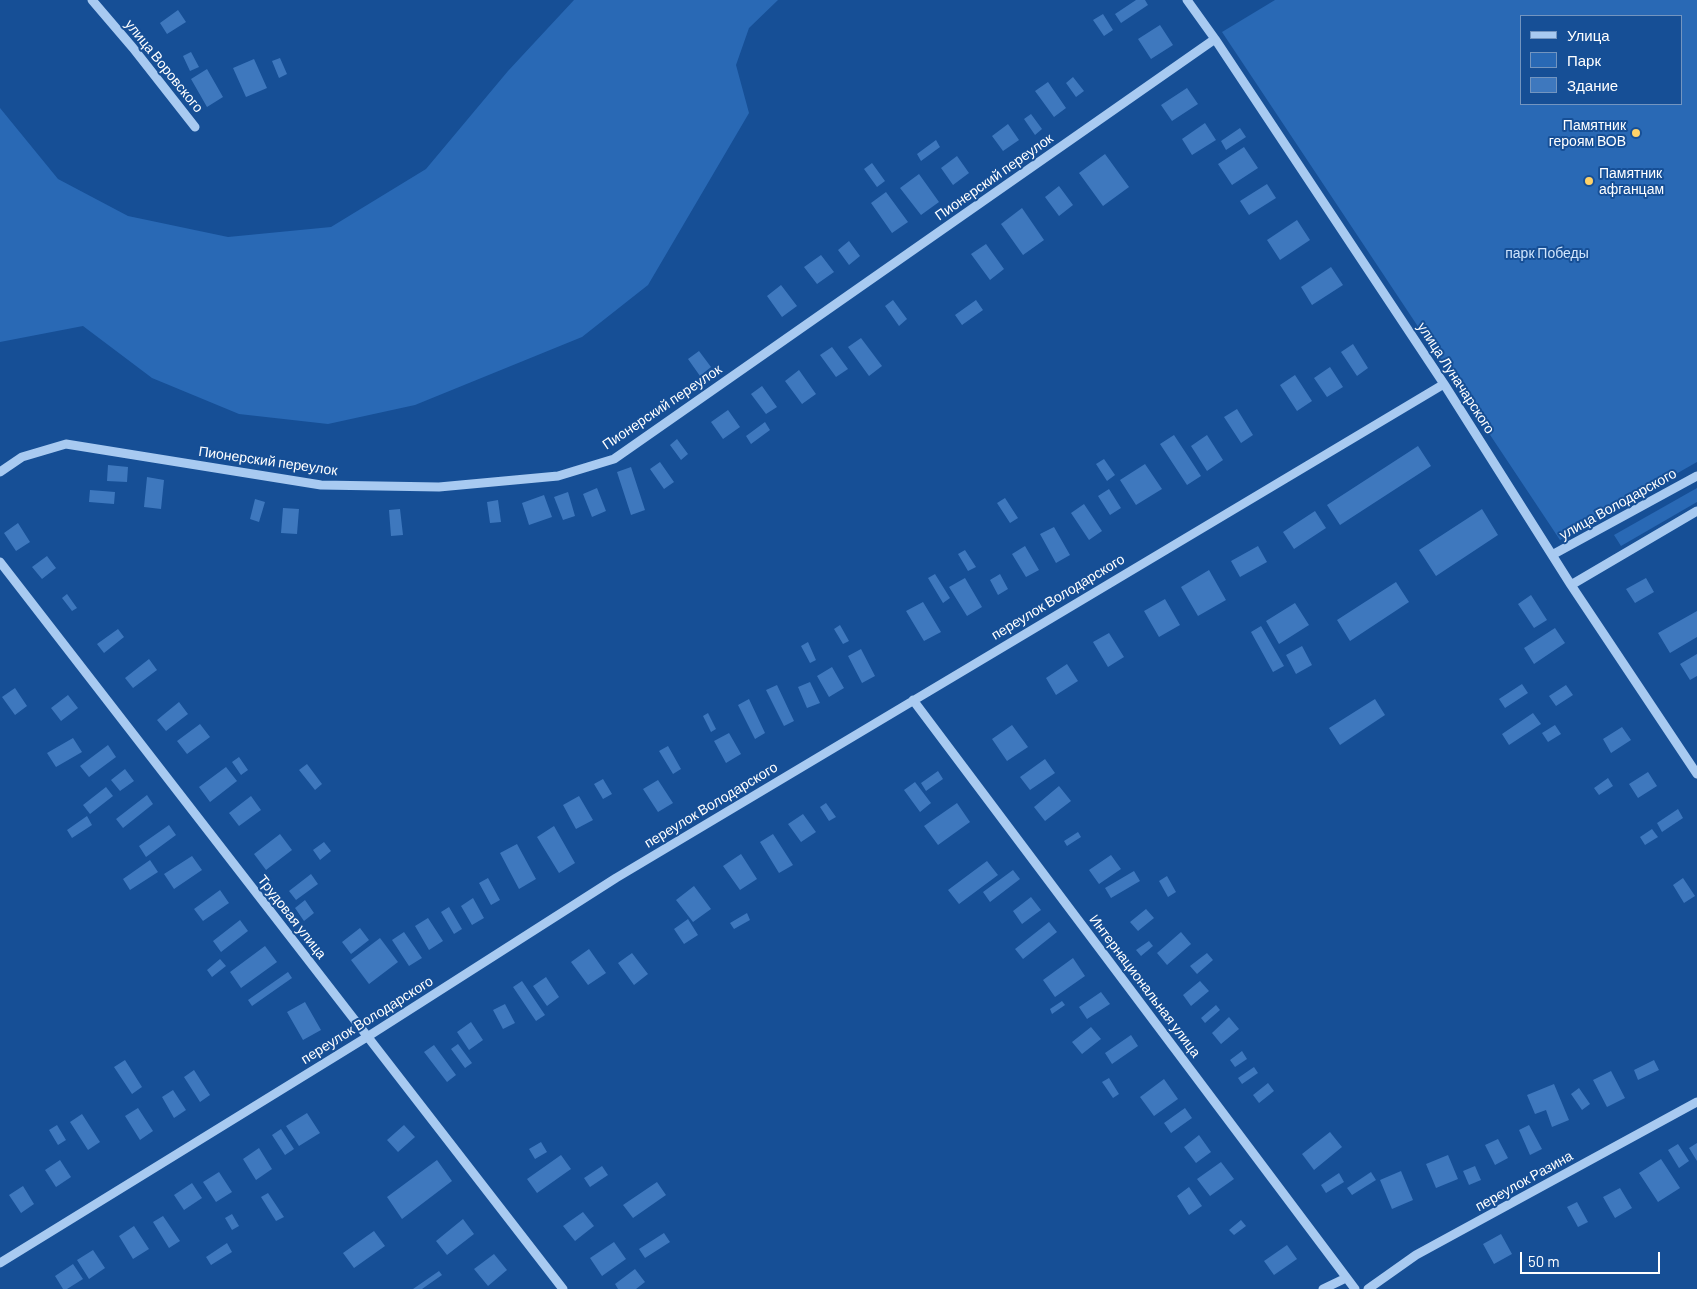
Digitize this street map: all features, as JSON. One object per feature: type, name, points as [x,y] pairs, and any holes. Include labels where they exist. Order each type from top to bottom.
[{"type":"street","name":"улица Воровского","points":[[92,0],[133,48],[195,127]]},
{"type":"street","name":"улица Луначарского","points":[[1187,0],[1216,39],[1444,384],[1571,585],[1697,774]]},
{"type":"street","name":"Пионерский переулок","points":[[0,472],[22,457],[66,444],[321,485],[439,487],[558,476],[614,459],[1216,39]]},
{"type":"street","name":"переулок Володарского","points":[[0,1263],[367,1037],[616,878],[1444,384]]},
{"type":"street","name":"улица Володарского","points":[[1552,555],[1697,476]]},
{"type":"street","points":[[1571,585],[1697,511]]},
{"type":"street","name":"Трудовая улица","points":[[0,562],[563,1289]]},
{"type":"street","name":"Интернациональная улица","points":[[913,700],[1355,1289]]},
{"type":"street","name":"переулок Разина","points":[[1368,1289],[1416,1255],[1697,1102]]},
{"type":"street","points":[[1323,1289],[1346,1278]]},
{"type":"green space","points":[[574,0],[778,0],[749,28],[736,65],[749,113],[648,285],[582,337],[415,405],[328,424],[239,414],[152,378],[83,326],[0,342],[0,108],[58,179],[128,216],[228,237],[331,227],[426,169],[508,71]]},
{"type":"green space","name":"парк Победы","points":[[1275,0],[1697,0],[1697,462],[1560,540],[1222,32]]},
{"type":"green space","points":[[1697,488],[1697,502],[1621,546],[1614,535]]},
{"type":"building","points":[[1136,0],[1145,0],[1148,5],[1121,23],[1115,14]]},
{"type":"building","points":[[178,10],[186,22],[167,34],[160,23]]},
{"type":"building","points":[[1103,14],[1113,30],[1104,36],[1093,20]]},
{"type":"building","points":[[1160,25],[1173,45],[1151,59],[1138,39]]},
{"type":"building","points":[[191,52],[199,67],[190,71],[183,56]]},
{"type":"building","points":[[280,58],[287,74],[279,78],[272,61]]},
{"type":"building","points":[[254,59],[267,88],[246,97],[233,68]]},
{"type":"building","points":[[207,69],[223,97],[207,107],[191,79]]},
{"type":"building","points":[[1073,77],[1084,91],[1076,97],[1066,83]]},
{"type":"building","points":[[1048,82],[1066,108],[1054,117],[1035,91]]},
{"type":"building","points":[[1187,88],[1198,104],[1172,121],[1161,105]]},
{"type":"building","points":[[1031,114],[1042,129],[1035,135],[1024,119]]},
{"type":"building","points":[[1205,123],[1216,140],[1192,155],[1182,139]]},
{"type":"building","points":[[1008,124],[1019,140],[1003,151],[992,136]]},
{"type":"building","points":[[1240,128],[1246,137],[1226,150],[1221,141]]},
{"type":"building","points":[[936,140],[940,147],[921,161],[917,154]]},
{"type":"building","points":[[1244,147],[1258,168],[1232,185],[1218,164]]},
{"type":"building","points":[[1105,154],[1129,187],[1103,206],[1079,173]]},
{"type":"building","points":[[957,156],[969,173],[953,185],[941,168]]},
{"type":"building","points":[[872,163],[885,181],[877,187],[864,169]]},
{"type":"building","points":[[919,174],[939,202],[921,215],[900,188]]},
{"type":"building","points":[[1267,184],[1276,198],[1249,215],[1240,201]]},
{"type":"building","points":[[1059,186],[1073,205],[1059,216],[1045,197]]},
{"type":"building","points":[[886,192],[908,222],[892,233],[871,203]]},
{"type":"building","points":[[1022,208],[1044,240],[1023,255],[1001,224]]},
{"type":"building","points":[[1297,220],[1310,240],[1280,260],[1267,240]]},
{"type":"building","points":[[849,241],[860,256],[849,265],[838,250]]},
{"type":"building","points":[[986,244],[1004,269],[990,280],[971,254]]},
{"type":"building","points":[[821,255],[834,272],[817,284],[804,267]]},
{"type":"building","points":[[1331,267],[1343,285],[1312,305],[1301,287]]},
{"type":"building","points":[[781,285],[797,306],[782,317],[767,296]]},
{"type":"building","points":[[893,300],[907,319],[899,326],[885,306]]},
{"type":"building","points":[[976,300],[983,310],[962,325],[955,315]]},
{"type":"building","points":[[861,338],[882,366],[869,376],[848,347]]},
{"type":"building","points":[[1353,344],[1368,368],[1357,376],[1341,352]]},
{"type":"building","points":[[832,347],[848,369],[836,377],[820,355]]},
{"type":"building","points":[[699,351],[711,367],[700,376],[688,359]]},
{"type":"building","points":[[1330,367],[1343,387],[1327,397],[1314,378]]},
{"type":"building","points":[[799,370],[816,394],[802,404],[785,381]]},
{"type":"building","points":[[1295,375],[1312,401],[1297,411],[1280,385]]},
{"type":"building","points":[[762,386],[777,407],[766,414],[751,394]]},
{"type":"building","points":[[1237,409],[1253,435],[1241,443],[1224,417]]},
{"type":"building","points":[[728,410],[740,427],[723,439],[711,422]]},
{"type":"building","points":[[765,422],[770,430],[751,444],[746,436]]},
{"type":"building","points":[[1174,435],[1201,476],[1187,485],[1160,444]]},
{"type":"building","points":[[1207,435],[1223,460],[1207,471],[1191,446]]},
{"type":"building","points":[[677,439],[688,454],[681,460],[670,445]]},
{"type":"building","points":[[1418,446],[1431,466],[1340,525],[1327,505]]},
{"type":"building","points":[[1104,459],[1115,475],[1107,481],[1096,464]]},
{"type":"building","points":[[660,462],[674,482],[664,489],[650,469]]},
{"type":"building","points":[[1145,464],[1162,489],[1136,505],[1120,480]]},
{"type":"building","points":[[108,465],[128,467],[127,482],[107,481]]},
{"type":"building","points":[[631,467],[645,510],[631,515],[617,472]]},
{"type":"building","points":[[147,477],[164,480],[161,509],[144,507]]},
{"type":"building","points":[[597,488],[606,511],[592,517],[583,494]]},
{"type":"building","points":[[1109,489],[1121,508],[1110,515],[1098,496]]},
{"type":"building","points":[[90,490],[115,492],[114,504],[89,502]]},
{"type":"building","points":[[568,492],[575,516],[563,520],[554,497]]},
{"type":"building","points":[[544,495],[552,517],[529,525],[522,503]]},
{"type":"building","points":[[1005,498],[1018,518],[1010,523],[997,503]]},
{"type":"building","points":[[255,499],[265,502],[259,522],[250,519]]},
{"type":"building","points":[[498,500],[501,522],[490,523],[487,502]]},
{"type":"building","points":[[1084,504],[1102,531],[1089,540],[1071,513]]},
{"type":"building","points":[[283,508],[299,509],[297,534],[281,533]]},
{"type":"building","points":[[400,509],[403,535],[391,536],[389,510]]},
{"type":"building","points":[[1482,509],[1498,535],[1436,576],[1419,550]]},
{"type":"building","points":[[1315,511],[1326,528],[1294,549],[1283,532]]},
{"type":"building","points":[[18,523],[30,542],[16,551],[4,533]]},
{"type":"building","points":[[1054,527],[1070,555],[1056,563],[1040,534]]},
{"type":"building","points":[[1025,546],[1039,570],[1026,577],[1012,554]]},
{"type":"building","points":[[1258,546],[1267,562],[1240,577],[1231,561]]},
{"type":"building","points":[[965,550],[976,567],[968,571],[958,554]]},
{"type":"building","points":[[47,556],[56,568],[42,579],[32,567]]},
{"type":"building","points":[[1209,570],[1226,600],[1198,616],[1181,587]]},
{"type":"building","points":[[935,574],[950,598],[943,603],[928,578]]},
{"type":"building","points":[[1000,574],[1008,589],[998,595],[990,580]]},
{"type":"building","points":[[965,578],[982,607],[967,616],[949,587]]},
{"type":"building","points":[[1646,578],[1654,592],[1635,603],[1626,589]]},
{"type":"building","points":[[1396,582],[1409,602],[1350,641],[1337,620]]},
{"type":"building","points":[[67,594],[77,608],[72,611],[62,598]]},
{"type":"building","points":[[1531,595],[1547,620],[1534,628],[1518,604]]},
{"type":"building","points":[[1165,599],[1180,625],[1159,637],[1144,611]]},
{"type":"building","points":[[923,602],[941,632],[924,641],[906,611]]},
{"type":"building","points":[[1295,603],[1309,625],[1279,644],[1266,621]]},
{"type":"building","points":[[1697,611],[1697,637],[1670,653],[1658,633]]},
{"type":"building","points":[[840,625],[849,641],[843,644],[834,629]]},
{"type":"building","points":[[1261,626],[1284,666],[1273,672],[1251,632]]},
{"type":"building","points":[[1555,628],[1565,643],[1534,664],[1524,648]]},
{"type":"building","points":[[118,629],[124,637],[104,653],[97,644]]},
{"type":"building","points":[[1109,633],[1124,657],[1108,667],[1093,642]]},
{"type":"building","points":[[808,642],[816,660],[810,663],[801,646]]},
{"type":"building","points":[[1302,646],[1312,665],[1296,674],[1286,655]]},
{"type":"building","points":[[861,649],[875,676],[862,683],[848,656]]},
{"type":"building","points":[[1697,654],[1697,676],[1690,680],[1680,664]]},
{"type":"building","points":[[149,659],[157,670],[133,688],[125,678]]},
{"type":"building","points":[[1067,664],[1078,681],[1056,695],[1046,678]]},
{"type":"building","points":[[832,667],[844,688],[829,697],[817,676]]},
{"type":"building","points":[[810,682],[820,703],[807,708],[798,687]]},
{"type":"building","points":[[1522,684],[1528,693],[1505,708],[1499,699]]},
{"type":"building","points":[[777,685],[794,721],[784,726],[766,690]]},
{"type":"building","points":[[1566,685],[1573,695],[1556,706],[1549,696]]},
{"type":"building","points":[[15,688],[27,706],[15,715],[2,697]]},
{"type":"building","points":[[68,695],[78,708],[61,721],[51,708]]},
{"type":"building","points":[[749,699],[765,733],[755,739],[738,705]]},
{"type":"building","points":[[1375,699],[1385,715],[1340,745],[1329,728]]},
{"type":"building","points":[[179,702],[188,714],[166,731],[157,720]]},
{"type":"building","points":[[708,713],[716,729],[711,732],[703,716]]},
{"type":"building","points":[[1533,713],[1541,724],[1509,745],[1502,734]]},
{"type":"building","points":[[200,724],[210,737],[187,754],[177,741]]},
{"type":"building","points":[[1012,725],[1028,747],[1007,761],[992,739]]},
{"type":"building","points":[[1555,725],[1561,734],[1548,742],[1542,733]]},
{"type":"building","points":[[1622,727],[1631,740],[1611,753],[1603,739]]},
{"type":"building","points":[[729,733],[741,754],[726,763],[714,741]]},
{"type":"building","points":[[73,738],[82,752],[56,767],[47,753]]},
{"type":"building","points":[[108,745],[116,757],[89,777],[80,766]]},
{"type":"building","points":[[668,746],[681,769],[673,774],[659,751]]},
{"type":"building","points":[[239,757],[248,770],[241,775],[232,762]]},
{"type":"building","points":[[1045,759],[1055,773],[1030,790],[1020,777]]},
{"type":"building","points":[[307,764],[322,784],[315,790],[299,770]]},
{"type":"building","points":[[226,767],[237,781],[210,802],[199,787]]},
{"type":"building","points":[[125,769],[134,781],[120,791],[111,780]]},
{"type":"building","points":[[938,771],[943,779],[926,791],[921,783]]},
{"type":"building","points":[[1648,772],[1657,786],[1638,798],[1629,784]]},
{"type":"building","points":[[1608,778],[1613,786],[1599,795],[1594,788]]},
{"type":"building","points":[[603,779],[612,794],[603,799],[594,784]]},
{"type":"building","points":[[658,780],[673,803],[658,812],[643,789]]},
{"type":"building","points":[[915,782],[931,803],[920,812],[904,790]]},
{"type":"building","points":[[1059,786],[1071,801],[1045,821],[1034,807]]},
{"type":"building","points":[[106,787],[113,796],[90,814],[83,805]]},
{"type":"building","points":[[147,795],[153,804],[123,828],[116,819]]},
{"type":"building","points":[[251,796],[261,810],[239,826],[229,813]]},
{"type":"building","points":[[579,796],[593,820],[576,829],[563,805]]},
{"type":"building","points":[[826,803],[836,817],[829,821],[820,807]]},
{"type":"building","points":[[957,803],[970,822],[938,845],[924,826]]},
{"type":"building","points":[[1678,809],[1683,818],[1662,832],[1657,823]]},
{"type":"building","points":[[803,814],[816,832],[801,842],[788,824]]},
{"type":"building","points":[[87,816],[92,825],[72,838],[67,830]]},
{"type":"building","points":[[169,825],[176,835],[146,857],[139,846]]},
{"type":"building","points":[[554,826],[575,863],[559,873],[537,837]]},
{"type":"building","points":[[1652,829],[1658,837],[1645,845],[1640,837]]},
{"type":"building","points":[[1078,832],[1081,837],[1067,846],[1064,841]]},
{"type":"building","points":[[280,834],[292,850],[266,870],[254,854]]},
{"type":"building","points":[[773,834],[793,865],[779,873],[760,842]]},
{"type":"building","points":[[324,842],[331,851],[320,860],[313,850]]},
{"type":"building","points":[[517,844],[536,879],[519,889],[500,853]]},
{"type":"building","points":[[741,854],[757,879],[740,890],[723,866]]},
{"type":"building","points":[[1111,855],[1121,869],[1099,884],[1089,870]]},
{"type":"building","points":[[192,856],[202,870],[174,889],[164,874]]},
{"type":"building","points":[[150,860],[158,872],[130,890],[123,879]]},
{"type":"building","points":[[987,861],[998,875],[959,904],[948,890]]},
{"type":"building","points":[[1013,870],[1020,879],[990,902],[983,892]]},
{"type":"building","points":[[1134,871],[1140,881],[1111,898],[1105,888]]},
{"type":"building","points":[[311,874],[318,884],[296,900],[289,891]]},
{"type":"building","points":[[1167,876],[1176,892],[1168,897],[1159,881]]},
{"type":"building","points":[[488,878],[500,900],[491,905],[479,883]]},
{"type":"building","points":[[1683,878],[1695,896],[1684,903],[1673,885]]},
{"type":"building","points":[[694,886],[711,909],[693,922],[676,900]]},
{"type":"building","points":[[220,890],[229,903],[203,921],[194,909]]},
{"type":"building","points":[[1031,897],[1041,910],[1022,924],[1013,911]]},
{"type":"building","points":[[473,898],[484,918],[472,925],[461,906]]},
{"type":"building","points":[[305,900],[314,913],[304,921],[295,908]]},
{"type":"building","points":[[449,907],[462,929],[454,934],[441,912]]},
{"type":"building","points":[[1146,909],[1154,918],[1138,931],[1130,922]]},
{"type":"building","points":[[747,913],[750,920],[734,929],[730,923]]},
{"type":"building","points":[[428,918],[443,941],[429,950],[415,926]]},
{"type":"building","points":[[688,919],[698,935],[684,944],[674,929]]},
{"type":"building","points":[[240,920],[248,931],[221,952],[213,941]]},
{"type":"building","points":[[1049,922],[1057,932],[1023,959],[1015,949]]},
{"type":"building","points":[[360,928],[369,940],[351,954],[342,942]]},
{"type":"building","points":[[404,932],[422,958],[409,966],[392,940]]},
{"type":"building","points":[[1181,932],[1191,944],[1167,965],[1157,953]]},
{"type":"building","points":[[380,938],[398,962],[369,984],[351,960]]},
{"type":"building","points":[[1149,941],[1153,946],[1141,956],[1136,950]]},
{"type":"building","points":[[265,946],[277,962],[241,988],[230,972]]},
{"type":"building","points":[[589,949],[606,973],[588,985],[571,962]]},
{"type":"building","points":[[632,953],[648,974],[634,985],[618,963]]},
{"type":"building","points":[[1207,953],[1213,960],[1197,974],[1190,966]]},
{"type":"building","points":[[1073,958],[1085,976],[1055,997],[1043,980]]},
{"type":"building","points":[[220,959],[226,966],[212,977],[207,970]]},
{"type":"building","points":[[288,972],[292,978],[252,1006],[248,1000]]},
{"type":"building","points":[[546,977],[559,997],[547,1006],[533,986]]},
{"type":"building","points":[[522,981],[545,1015],[536,1021],[513,987]]},
{"type":"building","points":[[1200,981],[1209,991],[1191,1006],[1183,995]]},
{"type":"building","points":[[1101,992],[1110,1004],[1087,1019],[1079,1007]]},
{"type":"building","points":[[1062,1001],[1065,1005],[1052,1014],[1050,1009]]},
{"type":"building","points":[[305,1002],[321,1030],[303,1040],[287,1012]]},
{"type":"building","points":[[505,1004],[515,1023],[503,1029],[493,1010]]},
{"type":"building","points":[[1216,1005],[1220,1010],[1205,1023],[1201,1018]]},
{"type":"building","points":[[1229,1017],[1239,1029],[1221,1044],[1212,1033]]},
{"type":"building","points":[[471,1022],[483,1040],[469,1050],[457,1032]]},
{"type":"building","points":[[1091,1027],[1101,1039],[1082,1054],[1072,1042]]},
{"type":"building","points":[[1131,1035],[1138,1046],[1112,1064],[1105,1053]]},
{"type":"building","points":[[458,1044],[472,1063],[465,1068],[451,1049]]},
{"type":"building","points":[[434,1045],[456,1075],[447,1082],[424,1052]]},
{"type":"building","points":[[1242,1051],[1247,1059],[1235,1067],[1230,1060]]},
{"type":"building","points":[[125,1060],[142,1087],[132,1094],[114,1067]]},
{"type":"building","points":[[1654,1060],[1659,1070],[1638,1080],[1634,1070]]},
{"type":"building","points":[[1254,1067],[1258,1073],[1242,1084],[1238,1078]]},
{"type":"building","points":[[194,1070],[210,1095],[200,1102],[184,1077]]},
{"type":"building","points":[[1611,1071],[1625,1098],[1607,1107],[1593,1080]]},
{"type":"building","points":[[1109,1078],[1119,1094],[1113,1098],[1102,1082]]},
{"type":"building","points":[[1164,1079],[1178,1099],[1154,1116],[1140,1097]]},
{"type":"building","points":[[1268,1083],[1274,1091],[1259,1103],[1253,1095]]},
{"type":"building","points":[[1554,1084],[1569,1120],[1552,1127],[1546,1110],[1535,1114],[1527,1095]]},
{"type":"building","points":[[1579,1088],[1590,1104],[1582,1110],[1571,1094]]},
{"type":"building","points":[[173,1090],[186,1110],[174,1118],[162,1097]]},
{"type":"building","points":[[138,1108],[153,1131],[140,1140],[125,1116]]},
{"type":"building","points":[[1185,1108],[1192,1118],[1171,1133],[1164,1123]]},
{"type":"building","points":[[307,1113],[320,1133],[299,1146],[286,1126]]},
{"type":"building","points":[[82,1114],[100,1142],[88,1150],[70,1122]]},
{"type":"building","points":[[57,1125],[66,1140],[58,1145],[49,1130]]},
{"type":"building","points":[[404,1125],[415,1137],[398,1152],[387,1140]]},
{"type":"building","points":[[1529,1125],[1542,1149],[1530,1155],[1519,1130]]},
{"type":"building","points":[[281,1129],[294,1149],[285,1155],[272,1135]]},
{"type":"building","points":[[1330,1132],[1342,1147],[1314,1170],[1302,1154]]},
{"type":"building","points":[[1199,1135],[1211,1152],[1196,1163],[1184,1147]]},
{"type":"building","points":[[1498,1139],[1508,1158],[1495,1165],[1485,1145]]},
{"type":"building","points":[[541,1142],[547,1152],[535,1159],[529,1149]]},
{"type":"building","points":[[1697,1143],[1697,1161],[1689,1148]]},
{"type":"building","points":[[1678,1144],[1689,1161],[1679,1168],[1668,1150]]},
{"type":"building","points":[[259,1148],[272,1169],[256,1180],[243,1159]]},
{"type":"building","points":[[561,1155],[571,1169],[537,1193],[527,1179]]},
{"type":"building","points":[[1448,1155],[1458,1179],[1436,1188],[1426,1164]]},
{"type":"building","points":[[1661,1159],[1680,1188],[1658,1202],[1639,1173]]},
{"type":"building","points":[[60,1160],[71,1177],[56,1187],[45,1170]]},
{"type":"building","points":[[437,1160],[452,1181],[402,1219],[387,1197]]},
{"type":"building","points":[[1221,1162],[1234,1179],[1210,1196],[1197,1179]]},
{"type":"building","points":[[602,1166],[608,1175],[590,1187],[584,1178]]},
{"type":"building","points":[[1475,1166],[1481,1180],[1469,1185],[1463,1171]]},
{"type":"building","points":[[1401,1171],[1413,1200],[1392,1209],[1380,1180]]},
{"type":"building","points":[[219,1172],[232,1192],[216,1202],[203,1182]]},
{"type":"building","points":[[1371,1172],[1376,1180],[1352,1195],[1347,1188]]},
{"type":"building","points":[[1339,1173],[1344,1182],[1326,1193],[1321,1185]]},
{"type":"building","points":[[657,1182],[666,1195],[633,1218],[623,1205]]},
{"type":"building","points":[[192,1183],[202,1198],[184,1210],[174,1195]]},
{"type":"building","points":[[23,1186],[34,1204],[21,1213],[9,1195]]},
{"type":"building","points":[[1189,1187],[1202,1206],[1189,1215],[1177,1196]]},
{"type":"building","points":[[1620,1188],[1632,1208],[1615,1218],[1603,1197]]},
{"type":"building","points":[[268,1193],[284,1217],[276,1221],[261,1197]]},
{"type":"building","points":[[1577,1202],[1588,1222],[1578,1227],[1567,1207]]},
{"type":"building","points":[[583,1212],[594,1226],[575,1241],[563,1226]]},
{"type":"building","points":[[232,1214],[239,1226],[232,1230],[225,1218]]},
{"type":"building","points":[[163,1216],[180,1241],[169,1248],[153,1222]]},
{"type":"building","points":[[463,1219],[474,1234],[447,1255],[436,1241]]},
{"type":"building","points":[[1241,1220],[1246,1226],[1234,1235],[1229,1230]]},
{"type":"building","points":[[134,1226],[149,1249],[133,1259],[119,1236]]},
{"type":"building","points":[[374,1231],[385,1246],[354,1268],[343,1253]]},
{"type":"building","points":[[664,1233],[670,1242],[645,1258],[639,1249]]},
{"type":"building","points":[[1501,1234],[1512,1254],[1494,1264],[1483,1244]]},
{"type":"building","points":[[614,1242],[626,1259],[602,1276],[590,1258]]},
{"type":"building","points":[[227,1243],[232,1252],[211,1265],[206,1257]]},
{"type":"building","points":[[1287,1245],[1297,1259],[1274,1275],[1264,1261]]},
{"type":"building","points":[[93,1250],[105,1268],[89,1279],[77,1260]]},
{"type":"building","points":[[494,1254],[507,1270],[488,1286],[474,1269]]},
{"type":"building","points":[[73,1264],[83,1279],[67,1289],[63,1289],[55,1276]]},
{"type":"building","points":[[635,1269],[645,1282],[636,1289],[618,1289],[615,1284]]},
{"type":"building","points":[[439,1271],[442,1275],[422,1289],[413,1289]]},
{"type":"place","name":"Памятник героям ВОВ","points":[[1636,133]]},
{"type":"place","name":"Памятник афганцам","points":[[1589,181]]}]
